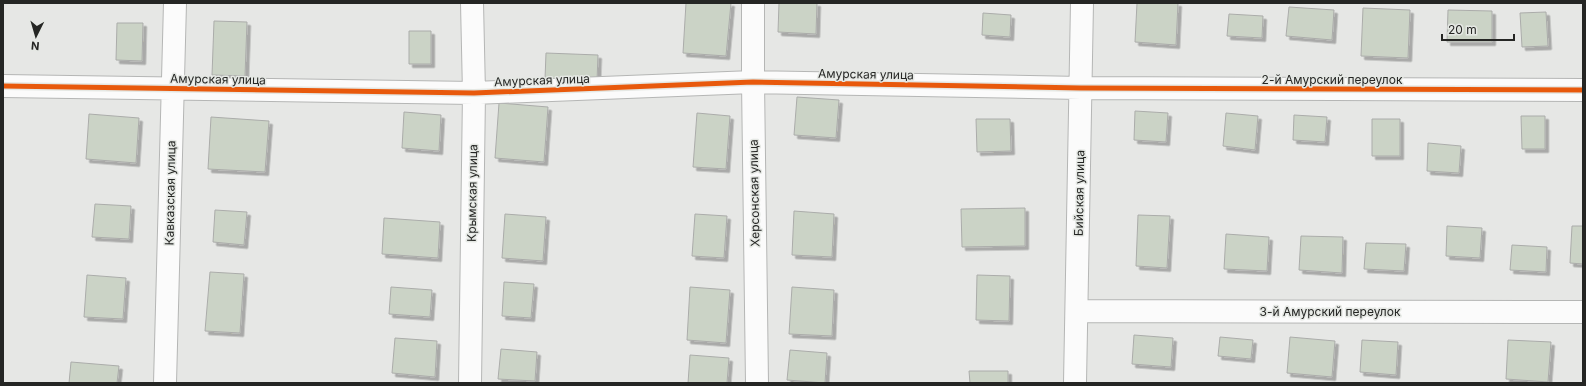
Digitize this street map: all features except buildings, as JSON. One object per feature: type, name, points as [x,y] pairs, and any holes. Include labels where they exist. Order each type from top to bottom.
[{"type":"street","name":"Кавказская улица","points":[[165,383],[175,3]]},
{"type":"street","name":"Крымская улица","points":[[470,383],[474,93],[472,3]]},
{"type":"street","name":"Херсонская улица","points":[[753,3],[757,383]]},
{"type":"street","name":"Бийская улица","points":[[1075,383],[1082,3]]},
{"type":"street","name":"Амурская улица","points":[[3,86],[474,93],[753,82],[1081,88]]},
{"type":"street","name":"2-й Амурский переулок","points":[[1081,88],[1583,90]]},
{"type":"street","name":"3-й Амурский переулок","points":[[1077,311],[1583,312]]},
{"type":"cycle path","points":[[3,86],[474,93],[753,82],[1081,88],[1583,90]]}]
